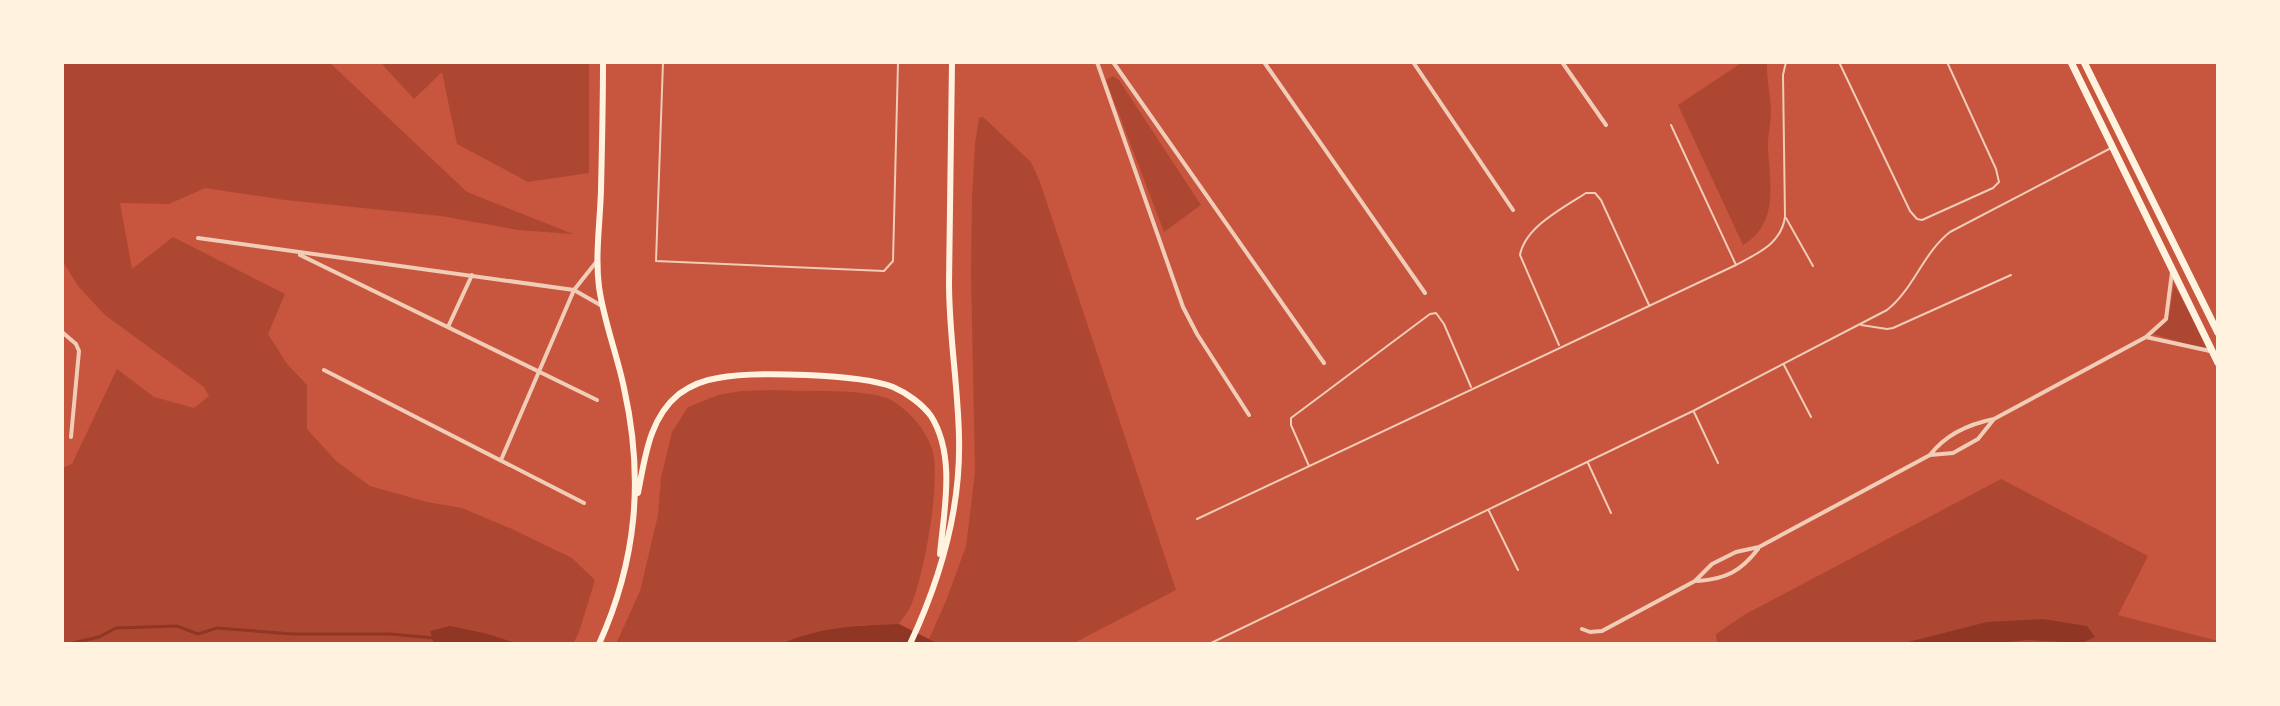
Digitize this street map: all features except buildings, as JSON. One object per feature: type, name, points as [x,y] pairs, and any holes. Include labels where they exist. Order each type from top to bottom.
[{"type":"main road","points":[[603,62],[597,261],[602,306],[631,425],[636,504]]},
{"type":"main road","points":[[910,644],[938,572],[952,520],[960,438],[949,319],[954,62]]},
{"type":"main road","points":[[2071,62],[2218,363]]},
{"type":"main road","points":[[2084,62],[2218,333]]},
{"type":"main road","points":[[599,644],[622,582],[647,445],[654,426],[678,395],[690,387],[720,377],[781,375],[874,381],[914,398],[930,416],[946,465],[938,572]]},
{"type":"street","points":[[1097,62],[1183,307],[1249,415]]},
{"type":"street","points":[[1113,62],[1324,363]]},
{"type":"street","points":[[1264,62],[1425,293]]},
{"type":"street","points":[[1413,62],[1513,210]]},
{"type":"street","points":[[1562,62],[1606,125]]},
{"type":"street","points":[[198,238],[574,290],[602,306]]},
{"type":"street","points":[[295,253],[597,400]]},
{"type":"street","points":[[500,461],[574,290],[597,261]]},
{"type":"street","points":[[1582,629],[1602,631],[1695,581],[1712,564],[1736,552],[1759,547],[1930,455],[1942,441],[1970,425],[1994,419],[2146,337],[2166,319],[2172,270]]},
{"type":"street","points":[[448,327],[472,275]]},
{"type":"street","points":[[62,332],[76,344],[79,351],[71,437]]},
{"type":"street","points":[[2146,337],[2212,351]]},
{"type":"street","points":[[324,370],[584,503]]},
{"type":"street","points":[[1930,455],[1953,453],[1978,439],[1994,419]]},
{"type":"street","points":[[1695,581],[1717,579],[1742,567],[1759,547]]},
{"type":"lane","points":[[663,62],[656,261],[884,271],[893,261],[898,62]]},
{"type":"lane","points":[[1197,519],[1768,248],[1781,232],[1785,217],[1783,75],[1786,62]]},
{"type":"lane","points":[[1839,62],[1910,211],[1917,219],[1926,219],[1993,188],[1999,182],[1996,169],[1947,62]]},
{"type":"lane","points":[[1671,125],[1736,265]]},
{"type":"lane","points":[[1209,644],[1693,411],[1860,325],[1893,305],[1927,256],[1950,232],[2113,148]]},
{"type":"lane","points":[[1560,346],[1520,255],[1531,231],[1586,193],[1595,193],[1601,200],[1649,305]]},
{"type":"lane","points":[[1785,217],[1813,266]]},
{"type":"lane","points":[[1860,325],[1890,330],[2011,275]]},
{"type":"lane","points":[[1309,467],[1290,421],[1293,416],[1430,314],[1436,313],[1444,324],[1472,388]]},
{"type":"lane","points":[[1784,365],[1811,417]]},
{"type":"lane","points":[[1693,411],[1718,463]]},
{"type":"lane","points":[[1588,462],[1611,513]]},
{"type":"lane","points":[[1488,510],[1518,570]]},
{"type":"shaded area","points":[[62,62],[329,62],[467,192],[573,234],[518,230],[441,216],[285,200],[205,188],[169,204],[120,203],[132,269],[173,237],[285,294],[268,334],[287,364],[307,385],[307,429],[336,461],[370,486],[462,508],[512,529],[572,558],[595,580],[573,644],[520,644],[488,634],[430,631],[434,644],[62,644],[62,468],[72,464],[117,369],[154,397],[194,408],[209,396],[204,387],[105,315],[78,286],[62,260]]},
{"type":"shaded area","points":[[380,62],[589,62],[589,173],[528,182],[457,144],[442,72],[414,99]]},
{"type":"shaded area","points":[[1743,62],[1767,62],[1771,112],[1768,144],[1770,202],[1762,226],[1743,245],[1678,105]]},
{"type":"shaded area","points":[[1113,76],[1119,80],[1201,205],[1164,232],[1106,80]]},
{"type":"shaded area","points":[[983,117],[1031,162],[1040,182],[1176,590],[1072,644],[939,644],[929,639],[966,546],[975,473],[972,198],[975,144],[979,118]]},
{"type":"shaded area","points":[[2174,285],[2207,343],[2204,349],[2153,334],[2168,320]]},
{"type":"shaded area","points":[[775,390],[881,396],[904,409],[924,432],[931,446],[935,479],[922,570],[908,612],[899,624],[862,625],[811,633],[782,644],[616,644],[640,591],[658,515],[661,478],[672,432],[688,407],[718,395]]},
{"type":"shaded area","points":[[2001,479],[2148,556],[2118,615],[2218,641],[2218,644],[1717,644],[1716,634],[1744,615]]},
{"type":"shaded area","points":[[2043,619],[2087,626],[2095,637],[2082,643],[2028,640],[1986,644],[1900,644],[1987,622]]},
{"type":"shaded area","points":[[899,624],[939,644],[782,644],[824,630]]},
{"type":"shaded area","points":[[450,626],[520,644],[434,644],[430,631]]},
{"type":"waterway","points":[[68,644],[99,637],[116,628],[177,626],[198,634],[217,628],[292,634],[390,634],[435,638]]}]
